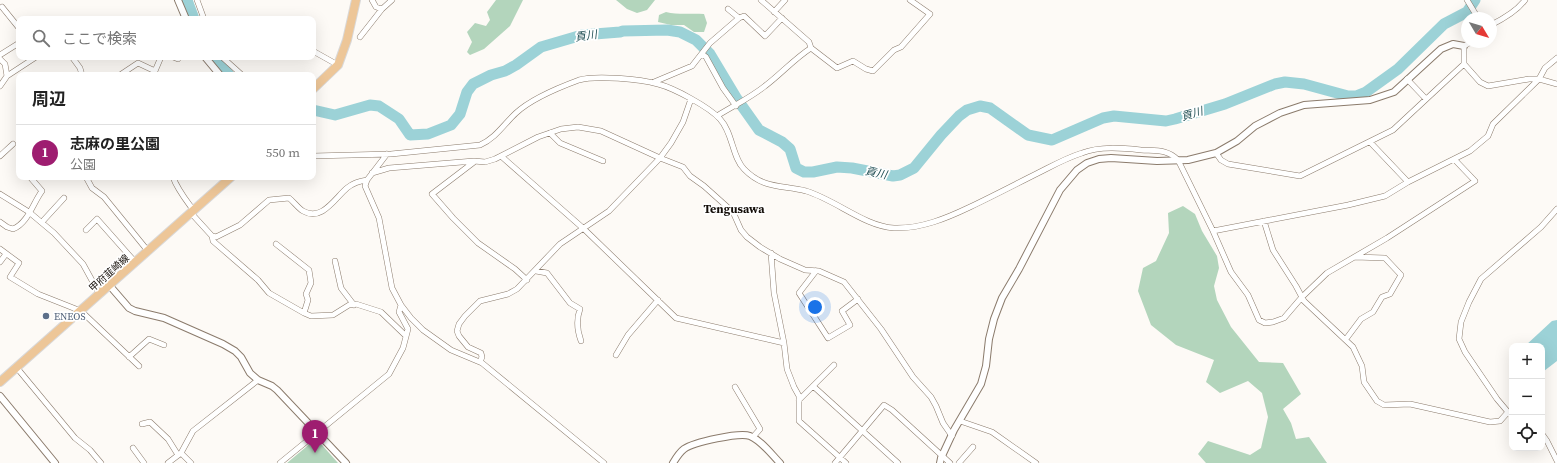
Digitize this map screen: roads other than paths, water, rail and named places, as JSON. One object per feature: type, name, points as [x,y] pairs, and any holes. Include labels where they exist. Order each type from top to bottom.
[{"type":"main road","points":[[316,86],[338,65],[351,27],[356,0]]},
{"type":"main road","name":"甲府韮崎線","points":[[0,382],[81,312],[228,180]]},
{"type":"street","points":[[178,0],[185,16]]},
{"type":"street","points":[[197,0],[203,16]]},
{"type":"street","points":[[372,0],[376,7],[382,9]]},
{"type":"street","points":[[360,37],[376,14],[392,0]]},
{"type":"street","points":[[761,0],[809,42],[811,48],[837,68],[853,61],[866,69],[873,70],[894,50],[901,47],[930,14],[910,0]]},
{"type":"street","points":[[774,12],[785,0]]},
{"type":"street","points":[[1497,22],[1502,20],[1525,0]]},
{"type":"street","points":[[1468,1],[1474,12]]},
{"type":"street","points":[[2,7],[16,24]]},
{"type":"street","points":[[728,9],[739,18]]},
{"type":"street","points":[[653,83],[692,66],[710,43],[739,18],[744,16],[765,36],[782,18]]},
{"type":"street","points":[[940,463],[952,436],[981,384],[986,366],[989,339],[1002,298],[1020,269],[1060,190],[1077,170],[1087,163],[1099,159],[1111,158],[1157,161],[1188,160],[1216,153],[1237,141],[1255,126],[1280,113],[1304,105],[1370,100],[1394,92],[1441,49],[1453,44],[1461,45]]},
{"type":"street","points":[[0,55],[16,45]]},
{"type":"street","points":[[717,116],[736,106],[766,86],[800,55],[811,48]]},
{"type":"street","points":[[1464,48],[1464,64],[1480,82],[1488,86],[1529,79],[1539,79],[1557,84]]},
{"type":"street","points":[[316,53],[338,65]]},
{"type":"street","points":[[703,53],[723,88],[736,106]]},
{"type":"street","points":[[1213,231],[1348,205],[1385,196],[1408,182],[1470,151],[1488,136],[1493,124],[1539,79],[1545,68],[1552,64],[1557,58]]},
{"type":"street","points":[[0,60],[5,64],[7,76]]},
{"type":"street","points":[[0,86],[7,76],[31,60]]},
{"type":"street","points":[[74,60],[81,72]]},
{"type":"street","points":[[124,72],[138,63],[155,71],[160,60]]},
{"type":"street","points":[[208,60],[218,72]]},
{"type":"street","points":[[225,60],[239,72]]},
{"type":"street","points":[[1216,153],[1228,164],[1300,176],[1393,130],[1464,64]]},
{"type":"street","points":[[316,156],[387,154],[480,145],[494,136],[528,103],[579,80],[593,77],[653,83],[670,88],[706,107],[717,116],[727,130],[739,163],[752,176],[773,186],[806,191],[825,198],[875,224],[891,228],[902,228],[940,221],[1083,152],[1098,149],[1126,148],[1170,152],[1178,160],[1213,231],[1231,272],[1248,295],[1259,320],[1265,323],[1284,318],[1302,297],[1327,273],[1387,238],[1475,181],[1454,159]]},
{"type":"street","points":[[1407,79],[1426,99]]},
{"type":"street","points":[[480,362],[482,356],[481,353],[468,347],[459,336],[457,331],[459,324],[480,301],[508,294],[527,280],[560,244],[609,211],[660,158],[671,143],[683,122],[691,99]]},
{"type":"street","points":[[372,173],[389,168],[474,161],[485,162],[550,133],[561,129],[578,127],[601,131],[683,167],[690,176],[733,212],[740,230],[747,237],[771,253],[805,270],[816,271],[844,282],[885,335],[913,377],[931,397],[943,423],[952,436]]},
{"type":"street","points":[[550,133],[560,142],[603,161]]},
{"type":"street","points":[[1370,142],[1408,182]]},
{"type":"street","points":[[0,156],[13,144]]},
{"type":"street","points":[[387,154],[367,180],[365,186],[379,218],[392,288],[401,305],[423,330],[451,350],[480,362],[604,463]]},
{"type":"street","points":[[501,156],[584,228],[676,318],[784,342]]},
{"type":"street","points":[[474,161],[432,194],[478,243],[515,269],[527,280]]},
{"type":"street","points":[[0,222],[13,229],[24,221],[42,191],[33,180]]},
{"type":"street","points":[[88,180],[92,188],[104,197],[148,251]]},
{"type":"street","points":[[174,180],[178,189],[183,194],[193,212],[212,236],[213,241],[258,280],[269,293],[311,316],[333,315],[349,305],[356,304],[381,312],[406,336]]},
{"type":"street","points":[[212,236],[216,237],[240,225],[269,200],[289,198],[302,211],[310,214],[319,213],[326,209],[347,188],[356,182],[367,180]]},
{"type":"street","points":[[0,194],[42,222],[83,264],[100,295]]},
{"type":"street","points":[[42,222],[64,198]]},
{"type":"street","points":[[1509,412],[1497,399],[1465,352],[1459,339],[1461,322],[1481,279],[1541,227],[1557,209]]},
{"type":"street","points":[[86,230],[97,219],[136,263]]},
{"type":"street","points":[[1264,221],[1273,250],[1302,297],[1353,347],[1362,366],[1364,382],[1377,401],[1383,404],[1410,404],[1490,422],[1500,421],[1509,414]]},
{"type":"street","points":[[276,244],[308,270],[311,283],[306,294],[308,300],[304,313]]},
{"type":"street","points":[[0,249],[19,263],[10,277],[38,294],[81,312],[139,366]]},
{"type":"street","points":[[771,253],[774,293],[784,342],[787,369],[799,396],[799,421],[846,463]]},
{"type":"street","points":[[0,262],[6,254]]},
{"type":"street","points":[[1346,339],[1361,319],[1374,312],[1382,297],[1390,294],[1401,275],[1385,258],[1354,257]]},
{"type":"street","points":[[335,262],[341,288],[354,305]]},
{"type":"street","points":[[536,271],[547,273],[570,303],[580,308],[578,331],[581,341]]},
{"type":"street","points":[[816,271],[799,293],[828,338],[850,324],[842,311],[858,299]]},
{"type":"street","points":[[110,286],[129,308],[135,311],[164,318],[223,344],[235,351],[241,357],[250,374],[258,380],[272,386],[317,431],[346,463]]},
{"type":"street","points":[[616,355],[628,334],[658,300]]},
{"type":"street","points":[[280,463],[354,400],[389,374],[403,348],[408,329],[399,312],[401,305]]},
{"type":"street","points":[[129,357],[149,339],[164,345]]},
{"type":"street","points":[[799,400],[834,365]]},
{"type":"street","points":[[17,368],[75,438],[90,450],[101,463]]},
{"type":"street","points":[[168,463],[180,454],[192,431],[258,380]]},
{"type":"street","points":[[735,386],[760,429],[753,437]]},
{"type":"street","points":[[814,386],[898,463]]},
{"type":"street","points":[[0,396],[55,463]]},
{"type":"street","points":[[834,463],[884,405],[892,410],[950,463]]},
{"type":"street","points":[[960,421],[992,432],[1036,463]]},
{"type":"street","points":[[142,424],[150,422],[168,439],[180,454],[191,463]]},
{"type":"street","points":[[673,463],[684,449],[693,444],[737,435],[748,435],[753,437],[780,463]]},
{"type":"street","points":[[1545,438],[1557,461]]},
{"type":"street","points":[[958,463],[973,447]]},
{"type":"street","points":[[133,448],[144,463]]},
{"type":"water","points":[[1557,320],[1557,361],[1545,370],[1545,343],[1528,343],[1552,321]]},
{"type":"waterway","name":"貢川","points":[[187,0],[193,16]]},
{"type":"waterway","name":"貢川","points":[[316,111],[335,115],[370,105],[379,106],[399,119],[410,135],[428,134],[451,125],[460,114],[467,92],[473,84],[491,75],[505,71],[541,47],[582,35],[623,31],[667,30],[680,32],[696,40],[710,54],[737,99],[759,130],[782,142],[790,149],[796,168],[804,172],[813,172],[837,167],[852,168],[893,176],[900,175],[914,168],[959,116],[967,110],[980,106],[990,108],[1028,135],[1052,140],[1103,118],[1114,116],[1166,121],[1175,119],[1225,104],[1275,84],[1285,82],[1304,84],[1348,96],[1356,96],[1366,92],[1398,69],[1444,24],[1467,12],[1475,0]]},
{"type":"waterway","name":"貢川","points":[[216,60],[226,72]]},
{"type":"place","name":"ENEOS","points":[[46,316]]},
{"type":"place","name":"志麻の里公園","points":[[315,453]]},
{"type":"district","name":"Tengusawa","points":[[734,209]]}]
